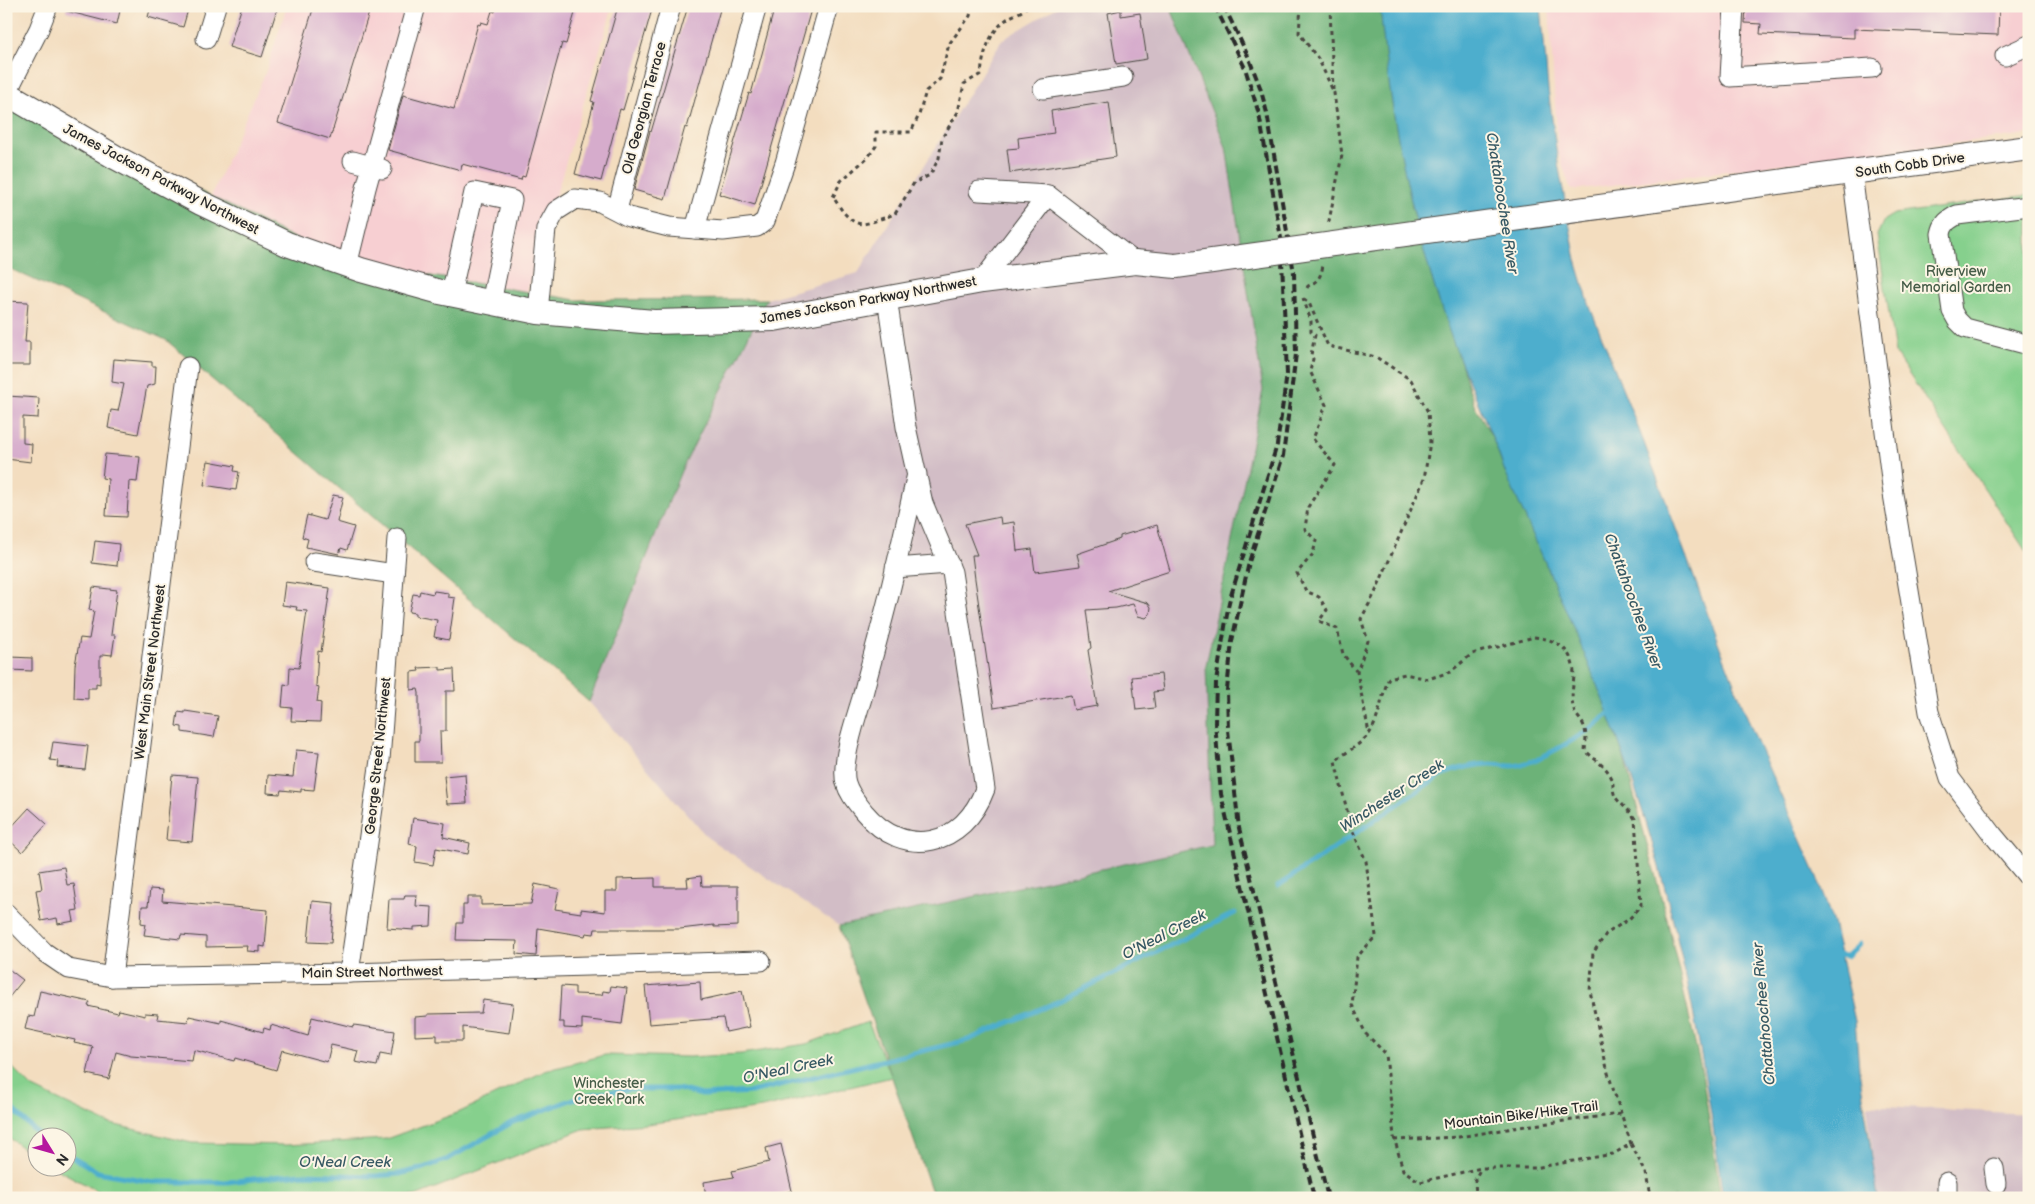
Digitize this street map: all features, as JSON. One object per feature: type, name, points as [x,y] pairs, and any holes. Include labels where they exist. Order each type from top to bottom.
[{"type":"main road","name":"James Jackson Parkway Northwest","points":[[6,94],[115,157],[227,216],[287,244],[347,266],[451,294],[538,312],[654,322],[774,319],[982,281],[1135,262],[1176,266]]},
{"type":"main road","name":"South Cobb Drive","points":[[1176,266],[2029,148]]},
{"type":"street","points":[[6,94],[39,29],[48,6]]},
{"type":"street","points":[[206,39],[216,6]]},
{"type":"street","points":[[347,266],[378,167],[416,6]]},
{"type":"street","name":"Old Georgian Terrace","points":[[617,210],[671,6]]},
{"type":"street","points":[[696,228],[757,6]]},
{"type":"street","points":[[538,312],[546,229],[556,211],[575,199],[600,202],[628,216],[669,227],[723,231],[757,227],[765,221],[785,163],[829,6]]},
{"type":"street","points":[[1734,6],[1730,77],[1872,68]]},
{"type":"street","points":[[2005,56],[2029,45]]},
{"type":"street","points":[[1043,89],[1123,77]]},
{"type":"street","points":[[352,160],[378,167]]},
{"type":"street","points":[[1852,173],[1892,494],[1929,712],[1950,778],[1993,835],[2029,878]]},
{"type":"street","points":[[979,191],[1048,195],[1135,262]]},
{"type":"street","points":[[451,294],[474,192],[512,200],[491,303]]},
{"type":"street","points":[[982,281],[1048,195]]},
{"type":"street","points":[[2029,206],[1957,216],[1948,220],[1942,226],[1941,234],[1952,311],[1957,320],[1965,328],[2029,345]]},
{"type":"street","points":[[887,298],[906,427],[923,504],[952,572],[985,789],[979,806],[970,817],[950,833],[930,842],[898,838],[879,826],[857,802],[845,778],[850,740],[895,568],[916,474]]},
{"type":"street","name":"West Main Street Northwest","points":[[112,977],[188,367]]},
{"type":"street","name":"George Street Northwest","points":[[349,973],[380,760],[397,538]]},
{"type":"street","points":[[314,562],[394,574]]},
{"type":"street","points":[[895,568],[949,564]]},
{"type":"street","name":"Main Street Northwest","points":[[6,913],[44,952],[69,969],[112,977],[349,973],[761,960]]},
{"type":"path","points":[[972,6],[970,16],[948,44],[940,79],[926,91],[920,114],[910,132],[876,132],[876,146],[868,157],[841,181],[833,197],[841,210],[851,219],[863,224],[895,214],[914,183],[930,175],[939,158],[942,138],[958,112],[964,84],[981,74],[984,53],[993,34],[1006,20],[1027,6]]},
{"type":"path","points":[[1301,6],[1299,33],[1318,60],[1334,93]]},
{"type":"path","points":[[1328,222],[1342,155],[1330,44],[1330,6]]},
{"type":"path","points":[[1307,288],[1316,282],[1321,275]]},
{"type":"path","points":[[1357,672],[1368,641],[1361,619],[1375,594],[1424,479],[1430,442],[1428,412],[1411,380],[1390,366],[1376,357],[1328,346],[1309,303],[1303,298],[1311,321],[1311,332],[1316,336],[1311,355],[1314,359],[1310,371],[1326,405],[1313,439],[1335,465],[1308,507],[1305,529],[1316,541],[1314,554],[1297,572],[1306,591],[1318,597],[1327,610],[1319,620],[1337,629],[1343,654],[1357,672],[1369,734]]},
{"type":"path","name":"Mountain Bike/Hike Trail","points":[[1631,1144],[1613,1154],[1534,1168],[1480,1168],[1420,1182],[1403,1170],[1394,1140],[1386,1054],[1366,1034],[1352,1005],[1357,957],[1376,936],[1366,861],[1351,827],[1335,761],[1369,734],[1376,720],[1384,689],[1390,678],[1405,674],[1428,678],[1450,672],[1472,654],[1534,638],[1548,638],[1566,650],[1574,673],[1573,707],[1575,714],[1584,725],[1585,750],[1592,758],[1604,766],[1611,778],[1614,793],[1618,800],[1631,812],[1635,819],[1641,906],[1629,919],[1606,934],[1593,953],[1590,990],[1608,1073],[1631,1144],[1646,1173],[1650,1198]]},
{"type":"path","name":"Mountain Bike/Hike Trail","points":[[1394,1140],[1459,1137],[1532,1125],[1621,1114]]},
{"type":"path","points":[[1476,1198],[1475,1179],[1480,1168]]},
{"type":"shaded area","points":[[287,6],[613,6],[527,291],[340,261],[206,208],[266,71]]},
{"type":"shaded area","points":[[1059,6],[1170,6],[1226,147],[1263,390],[1206,666],[1212,845],[839,926],[708,838],[589,702],[681,471],[767,299],[858,273],[1002,40]]},
{"type":"shaded area","points":[[1549,6],[2029,6],[2029,134],[1571,190],[1558,152]]},
{"type":"shaded area","points":[[1867,1105],[2029,1114],[2029,1198],[1877,1198]]},
{"type":"green space","points":[[1170,6],[1399,6],[1412,207],[1474,404],[1582,600],[1667,919],[1702,1073],[1721,1198],[934,1198],[839,926],[1212,845],[1206,666],[1263,390],[1226,147]]},
{"type":"green space","points":[[6,94],[340,261],[577,300],[767,299],[681,471],[589,702],[166,340],[6,267]]},
{"type":"green space","name":"Riverview Memorial Garden","points":[[2029,195],[2029,556],[1895,353],[1877,235],[1884,220],[1894,214]]},
{"type":"green space","name":"Winchester Creek Park","points":[[868,1022],[892,1077],[762,1108],[647,1124],[583,1129],[415,1196],[287,1197],[103,1194],[70,1176],[78,1176],[78,1126],[28,1126],[28,1152],[6,1136],[6,1061],[33,1088],[107,1123],[192,1143],[287,1145],[386,1139],[460,1112],[545,1071],[605,1055],[689,1057],[741,1054],[806,1044]]},
{"type":"water","name":"Chattahoochee River","points":[[1380,6],[1541,6],[1548,89],[1558,163],[1576,260],[1590,307],[1643,440],[1721,650],[1757,742],[1817,877],[1833,923],[1855,1021],[1859,1069],[1878,1198],[1723,1198],[1709,1101],[1692,1005],[1658,863],[1614,728],[1561,599],[1505,472],[1449,331],[1436,291],[1424,252],[1404,171],[1384,48]]},
{"type":"building","points":[[67,6],[121,6],[117,24],[66,11]]},
{"type":"building","points":[[151,6],[189,6],[183,27],[148,17]]},
{"type":"building","points":[[242,6],[278,6],[262,57],[229,47]]},
{"type":"building","points":[[314,6],[371,6],[330,139],[278,123]]},
{"type":"building","points":[[496,6],[577,6],[566,44],[562,43],[525,177],[522,176],[521,180],[462,164],[461,170],[388,150],[403,95],[454,109],[478,24],[480,25],[481,22],[488,24],[492,11],[495,12]]},
{"type":"building","points":[[618,6],[653,6],[623,110],[620,109],[601,181],[575,174],[594,102],[591,101]]},
{"type":"building","points":[[688,6],[721,6],[665,199],[634,190]]},
{"type":"building","points":[[775,6],[812,6],[755,205],[719,194],[749,93],[751,94]]},
{"type":"building","points":[[1746,6],[1999,6],[1998,35],[1854,29],[1854,38],[1760,34],[1761,24],[1745,23]]},
{"type":"building","points":[[1121,10],[1121,16],[1140,13],[1147,59],[1116,64],[1108,13]]},
{"type":"building","points":[[1109,102],[1116,157],[1010,173],[1007,149],[1019,148],[1018,138],[1054,133],[1051,111]]},
{"type":"building","points":[[6,301],[28,302],[25,342],[30,342],[30,365],[6,365]]},
{"type":"building","points":[[114,359],[152,362],[152,366],[156,366],[155,384],[147,386],[138,434],[108,428],[111,410],[118,411],[124,384],[112,382]]},
{"type":"building","points":[[7,396],[39,398],[38,418],[23,417],[23,443],[32,444],[31,462],[6,459]]},
{"type":"building","points":[[105,454],[140,457],[137,482],[129,481],[127,517],[106,516],[108,479],[102,478]]},
{"type":"building","points":[[208,461],[235,466],[234,471],[239,472],[236,490],[204,485]]},
{"type":"building","points":[[333,495],[343,497],[337,522],[354,527],[347,550],[341,548],[339,554],[306,547],[308,539],[302,537],[307,515],[325,520]]},
{"type":"building","points":[[1000,517],[1001,524],[1014,522],[1017,551],[1032,549],[1035,572],[1080,566],[1077,554],[1120,539],[1120,536],[1157,525],[1170,571],[1108,591],[1148,603],[1151,607],[1150,614],[1146,618],[1138,616],[1133,604],[1116,608],[1086,610],[1091,648],[1088,650],[1097,706],[1074,710],[1071,695],[994,708],[972,555],[977,555],[965,524]]},
{"type":"building","points":[[95,541],[119,544],[117,566],[92,563]]},
{"type":"building","points":[[285,582],[330,588],[321,652],[318,651],[316,686],[319,687],[317,702],[321,703],[320,722],[291,721],[292,708],[282,707],[284,684],[289,685],[290,667],[299,668],[307,611],[296,610],[297,607],[282,605]]},
{"type":"building","points":[[93,587],[117,590],[111,635],[115,635],[112,655],[103,654],[103,656],[100,656],[100,684],[96,683],[96,688],[88,688],[88,699],[74,698],[75,665],[80,638],[89,639],[94,611],[89,610]]},
{"type":"building","points":[[420,591],[433,594],[434,591],[448,593],[448,597],[455,598],[449,640],[434,637],[437,620],[415,616],[415,613],[409,612],[413,594],[419,595]]},
{"type":"building","points":[[11,657],[32,658],[32,671],[10,670]]},
{"type":"building","points":[[440,667],[440,670],[454,669],[455,691],[446,691],[446,731],[440,731],[441,762],[415,762],[415,741],[419,741],[419,693],[418,689],[411,690],[411,672],[419,671],[418,668]]},
{"type":"building","points":[[1161,674],[1163,691],[1153,692],[1155,708],[1136,710],[1132,677]]},
{"type":"building","points":[[185,711],[218,716],[214,737],[182,732],[182,727],[176,726],[178,712],[185,713]]},
{"type":"building","points":[[53,742],[88,746],[85,770],[57,767],[58,761],[50,760]]},
{"type":"building","points":[[296,750],[319,752],[314,790],[301,789],[301,792],[281,790],[280,794],[267,793],[268,775],[293,777]]},
{"type":"building","points":[[465,774],[467,803],[447,804],[444,776]]},
{"type":"building","points":[[172,775],[198,777],[192,842],[166,840]]},
{"type":"building","points":[[29,808],[47,824],[22,852],[6,837],[6,833]]},
{"type":"building","points":[[413,818],[445,823],[443,837],[470,843],[468,854],[436,848],[433,865],[415,862],[417,846],[409,844]]},
{"type":"building","points":[[64,867],[67,885],[74,884],[78,910],[72,911],[74,921],[58,924],[57,918],[41,921],[36,890],[42,889],[39,871]]},
{"type":"building","points":[[701,876],[702,886],[738,886],[738,926],[714,927],[714,925],[680,929],[595,929],[594,934],[586,933],[585,936],[538,928],[536,956],[516,954],[517,941],[456,940],[457,923],[463,923],[463,905],[467,905],[467,897],[481,897],[481,905],[531,904],[535,884],[559,889],[555,909],[581,913],[581,909],[605,912],[605,891],[617,891],[617,879],[655,878],[655,887],[688,887],[687,878]]},
{"type":"building","points":[[150,889],[163,890],[162,901],[268,910],[265,947],[260,946],[260,952],[247,951],[248,946],[206,947],[206,937],[181,935],[180,939],[144,935],[146,924],[141,923],[142,906],[148,906]]},
{"type":"building","points":[[405,895],[417,895],[416,906],[432,907],[431,926],[414,927],[414,930],[387,928],[389,899],[404,899]]},
{"type":"building","points":[[312,901],[334,903],[331,943],[308,942]]},
{"type":"building","points":[[6,967],[23,980],[6,1001]]},
{"type":"building","points":[[700,982],[701,1000],[742,991],[750,1027],[726,1032],[723,1018],[649,1024],[645,986]]},
{"type":"building","points":[[561,986],[575,987],[575,994],[602,995],[603,991],[610,992],[611,986],[627,988],[622,1024],[582,1019],[582,1029],[564,1028],[564,1022],[559,1022]]},
{"type":"building","points":[[40,991],[90,1002],[88,1006],[118,1013],[119,1010],[145,1016],[145,1013],[158,1014],[157,1019],[188,1022],[189,1016],[221,1023],[221,1020],[263,1032],[264,1028],[270,1030],[271,1025],[308,1036],[312,1017],[353,1027],[354,1025],[395,1031],[391,1056],[380,1054],[377,1066],[355,1062],[358,1051],[331,1045],[327,1062],[282,1050],[276,1070],[235,1058],[234,1061],[194,1050],[192,1061],[131,1056],[116,1052],[109,1079],[87,1074],[93,1047],[74,1043],[75,1040],[25,1029],[28,1016],[34,1017]]},
{"type":"building","points":[[483,1000],[513,1004],[509,1033],[463,1027],[463,1041],[437,1041],[437,1035],[415,1036],[415,1017],[428,1016],[428,1014],[481,1013]]},
{"type":"building","points":[[781,1144],[792,1191],[766,1198],[706,1198],[704,1182],[734,1177],[732,1171],[769,1162],[766,1148]]},
{"type":"waterway","name":"Winchester Creek","points":[[1278,886],[1441,775],[1477,765],[1513,766],[1523,764],[1563,746],[1608,714]]},
{"type":"waterway","name":"O'Neal Creek","points":[[78,1160],[98,1172],[153,1182],[227,1182],[301,1174],[375,1176],[399,1174],[424,1168],[448,1159],[511,1123],[581,1096],[629,1089],[678,1089],[702,1095],[751,1092],[968,1040],[1059,1001],[1235,913]]},
{"type":"waterway","points":[[1835,955],[1847,956],[1860,944]]},
{"type":"waterway","name":"O'Neal Creek","points":[[6,1103],[30,1126]]},
{"type":"railway","points":[[1215,6],[1245,68],[1259,114],[1281,238],[1287,374],[1277,445],[1229,602],[1216,682],[1215,723],[1221,794],[1314,1198]]},
{"type":"railway","points":[[1224,6],[1248,56],[1260,87],[1267,113],[1294,273],[1296,354],[1283,456],[1249,562],[1232,641],[1227,690],[1228,730],[1239,828],[1328,1198]]}]
